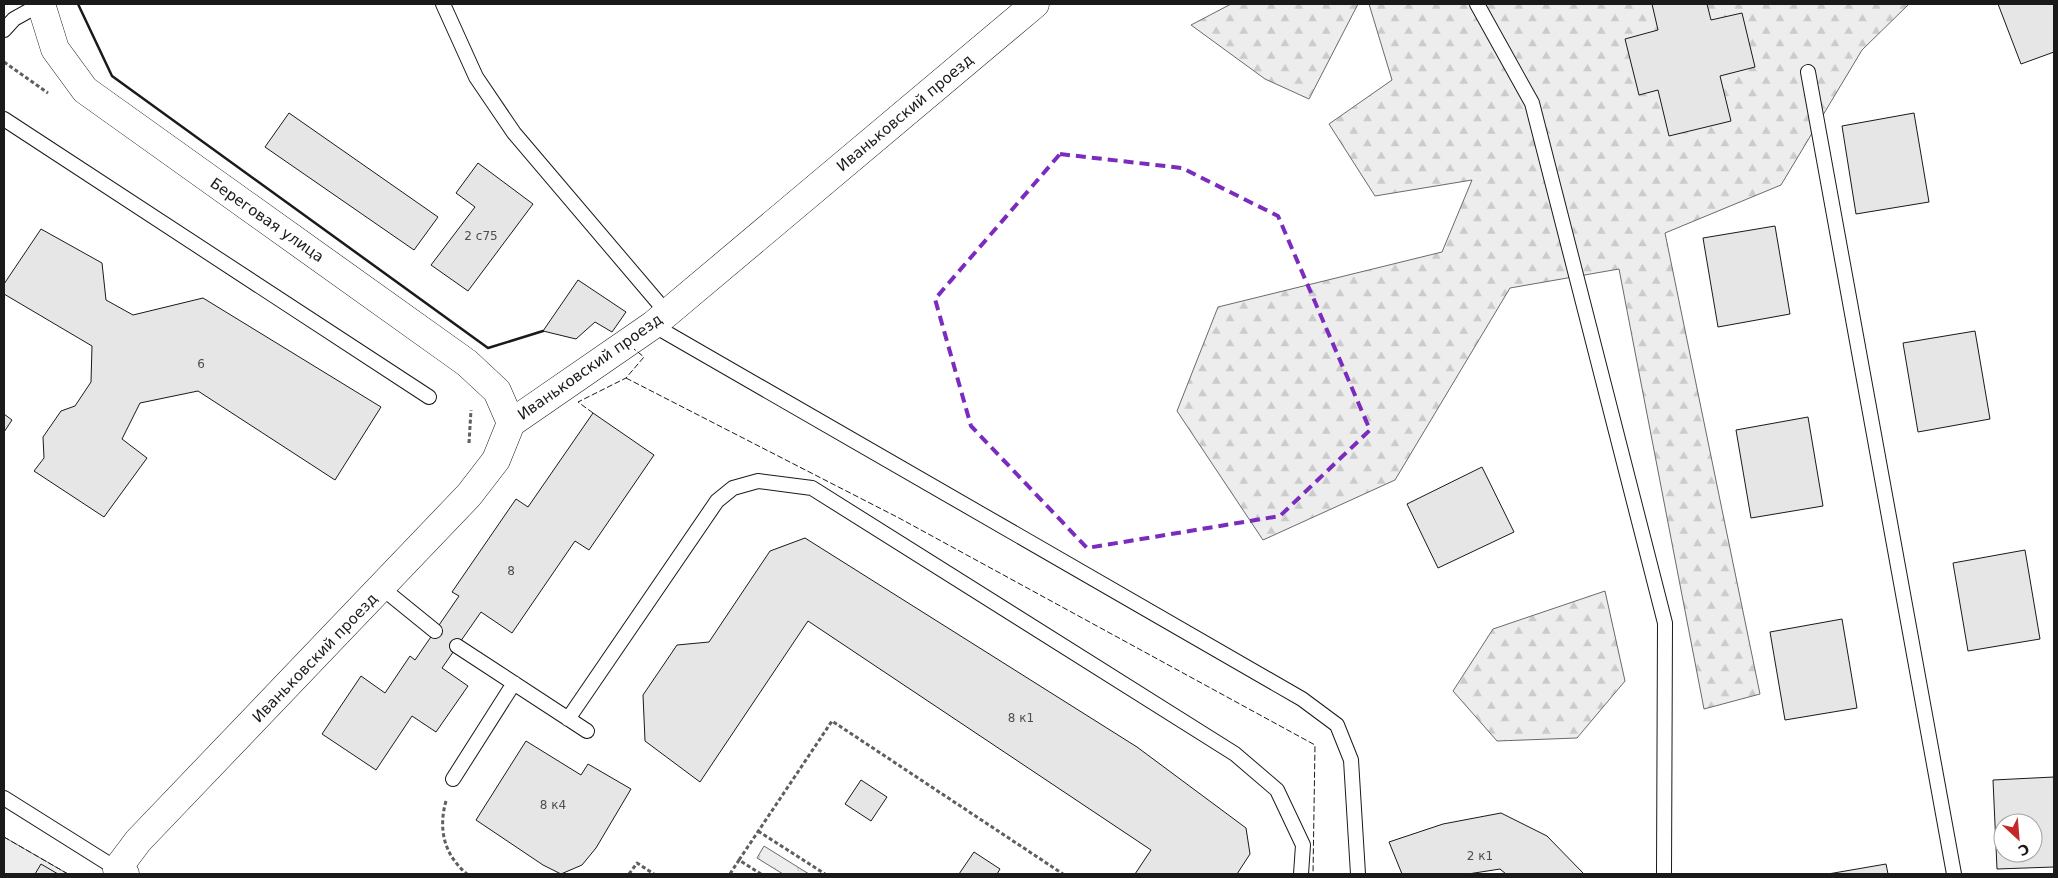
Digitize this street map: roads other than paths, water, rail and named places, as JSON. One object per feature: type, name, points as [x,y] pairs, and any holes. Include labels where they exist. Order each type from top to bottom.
[{"type":"street","name":"Береговая улица","points":[[41,4],[55,49],[84,90],[467,363],[497,391],[511,423]]},
{"type":"street","name":"Иваньковский проезд","points":[[121,872],[138,841],[469,495],[496,460],[511,423],[660,319],[1035,4]]},
{"type":"lane","points":[[4,30],[14,20],[41,4]]},
{"type":"lane","points":[[443,4],[476,78],[514,133],[660,319],[1302,699],[1337,725],[1351,760],[1358,874]]},
{"type":"lane","points":[[1477,4],[1532,103],[1665,624],[1664,874]]},
{"type":"lane","points":[[1808,72],[1954,874]]},
{"type":"lane","points":[[4,119],[429,397]]},
{"type":"lane","points":[[568,719],[717,502],[733,488],[758,481],[812,488],[1235,754],[1277,790],[1303,845],[1301,874]]},
{"type":"lane","points":[[382,588],[435,631]]},
{"type":"lane","points":[[457,646],[587,731]]},
{"type":"lane","points":[[453,779],[514,683]]},
{"type":"lane","points":[[4,798],[121,872]]}]
